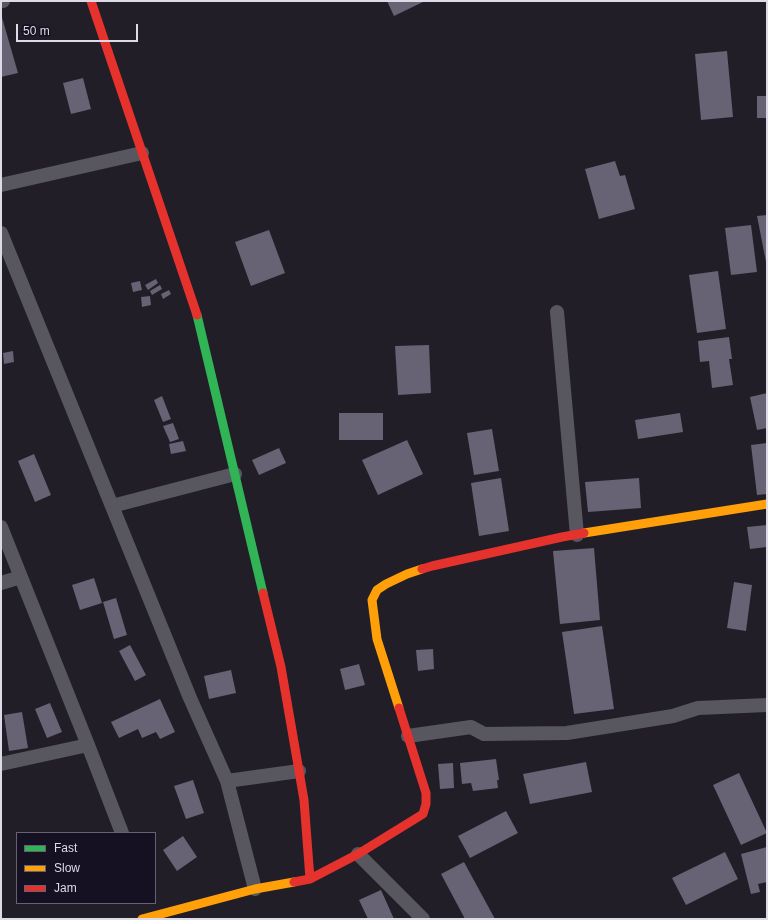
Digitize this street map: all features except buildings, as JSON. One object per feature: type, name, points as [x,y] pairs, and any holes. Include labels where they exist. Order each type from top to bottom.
[{"type":"street","points":[[91,1],[197,316],[281,667],[304,800],[310,879]]},
{"type":"street","points":[[1,185],[142,153]]},
{"type":"street","points":[[1,233],[190,698],[226,780],[255,889]]},
{"type":"street","points":[[557,312],[577,534]]},
{"type":"street","points":[[112,506],[235,474]]},
{"type":"street","points":[[148,904],[150,918],[255,889],[310,879],[358,854],[423,814],[426,804],[426,793],[377,639],[372,600],[377,590],[386,584],[408,574],[432,566],[562,537],[767,504]]},
{"type":"street","points":[[1,527],[122,832]]},
{"type":"street","points":[[1,583],[21,578]]},
{"type":"street","points":[[408,736],[471,727],[484,734],[567,733],[673,716],[698,708],[767,704]]},
{"type":"street","points":[[1,764],[88,745]]},
{"type":"street","points":[[226,780],[299,771]]},
{"type":"street","points":[[358,854],[423,919]]},
{"type":"traffic: fast","points":[[197,315],[263,593]]},
{"type":"traffic: slow","points":[[584,533],[767,504]]},
{"type":"traffic: slow","points":[[399,708],[377,639],[372,600],[377,590],[386,584],[422,569]]},
{"type":"traffic: slow","points":[[142,919],[255,889],[294,882]]},
{"type":"traffic: jam","points":[[91,1],[197,315]]},
{"type":"traffic: jam","points":[[422,569],[584,533]]},
{"type":"traffic: jam","points":[[263,593],[281,667],[304,800],[310,879]]},
{"type":"traffic: jam","points":[[294,882],[310,879],[358,854],[423,814],[426,804],[426,793],[399,708]]}]
